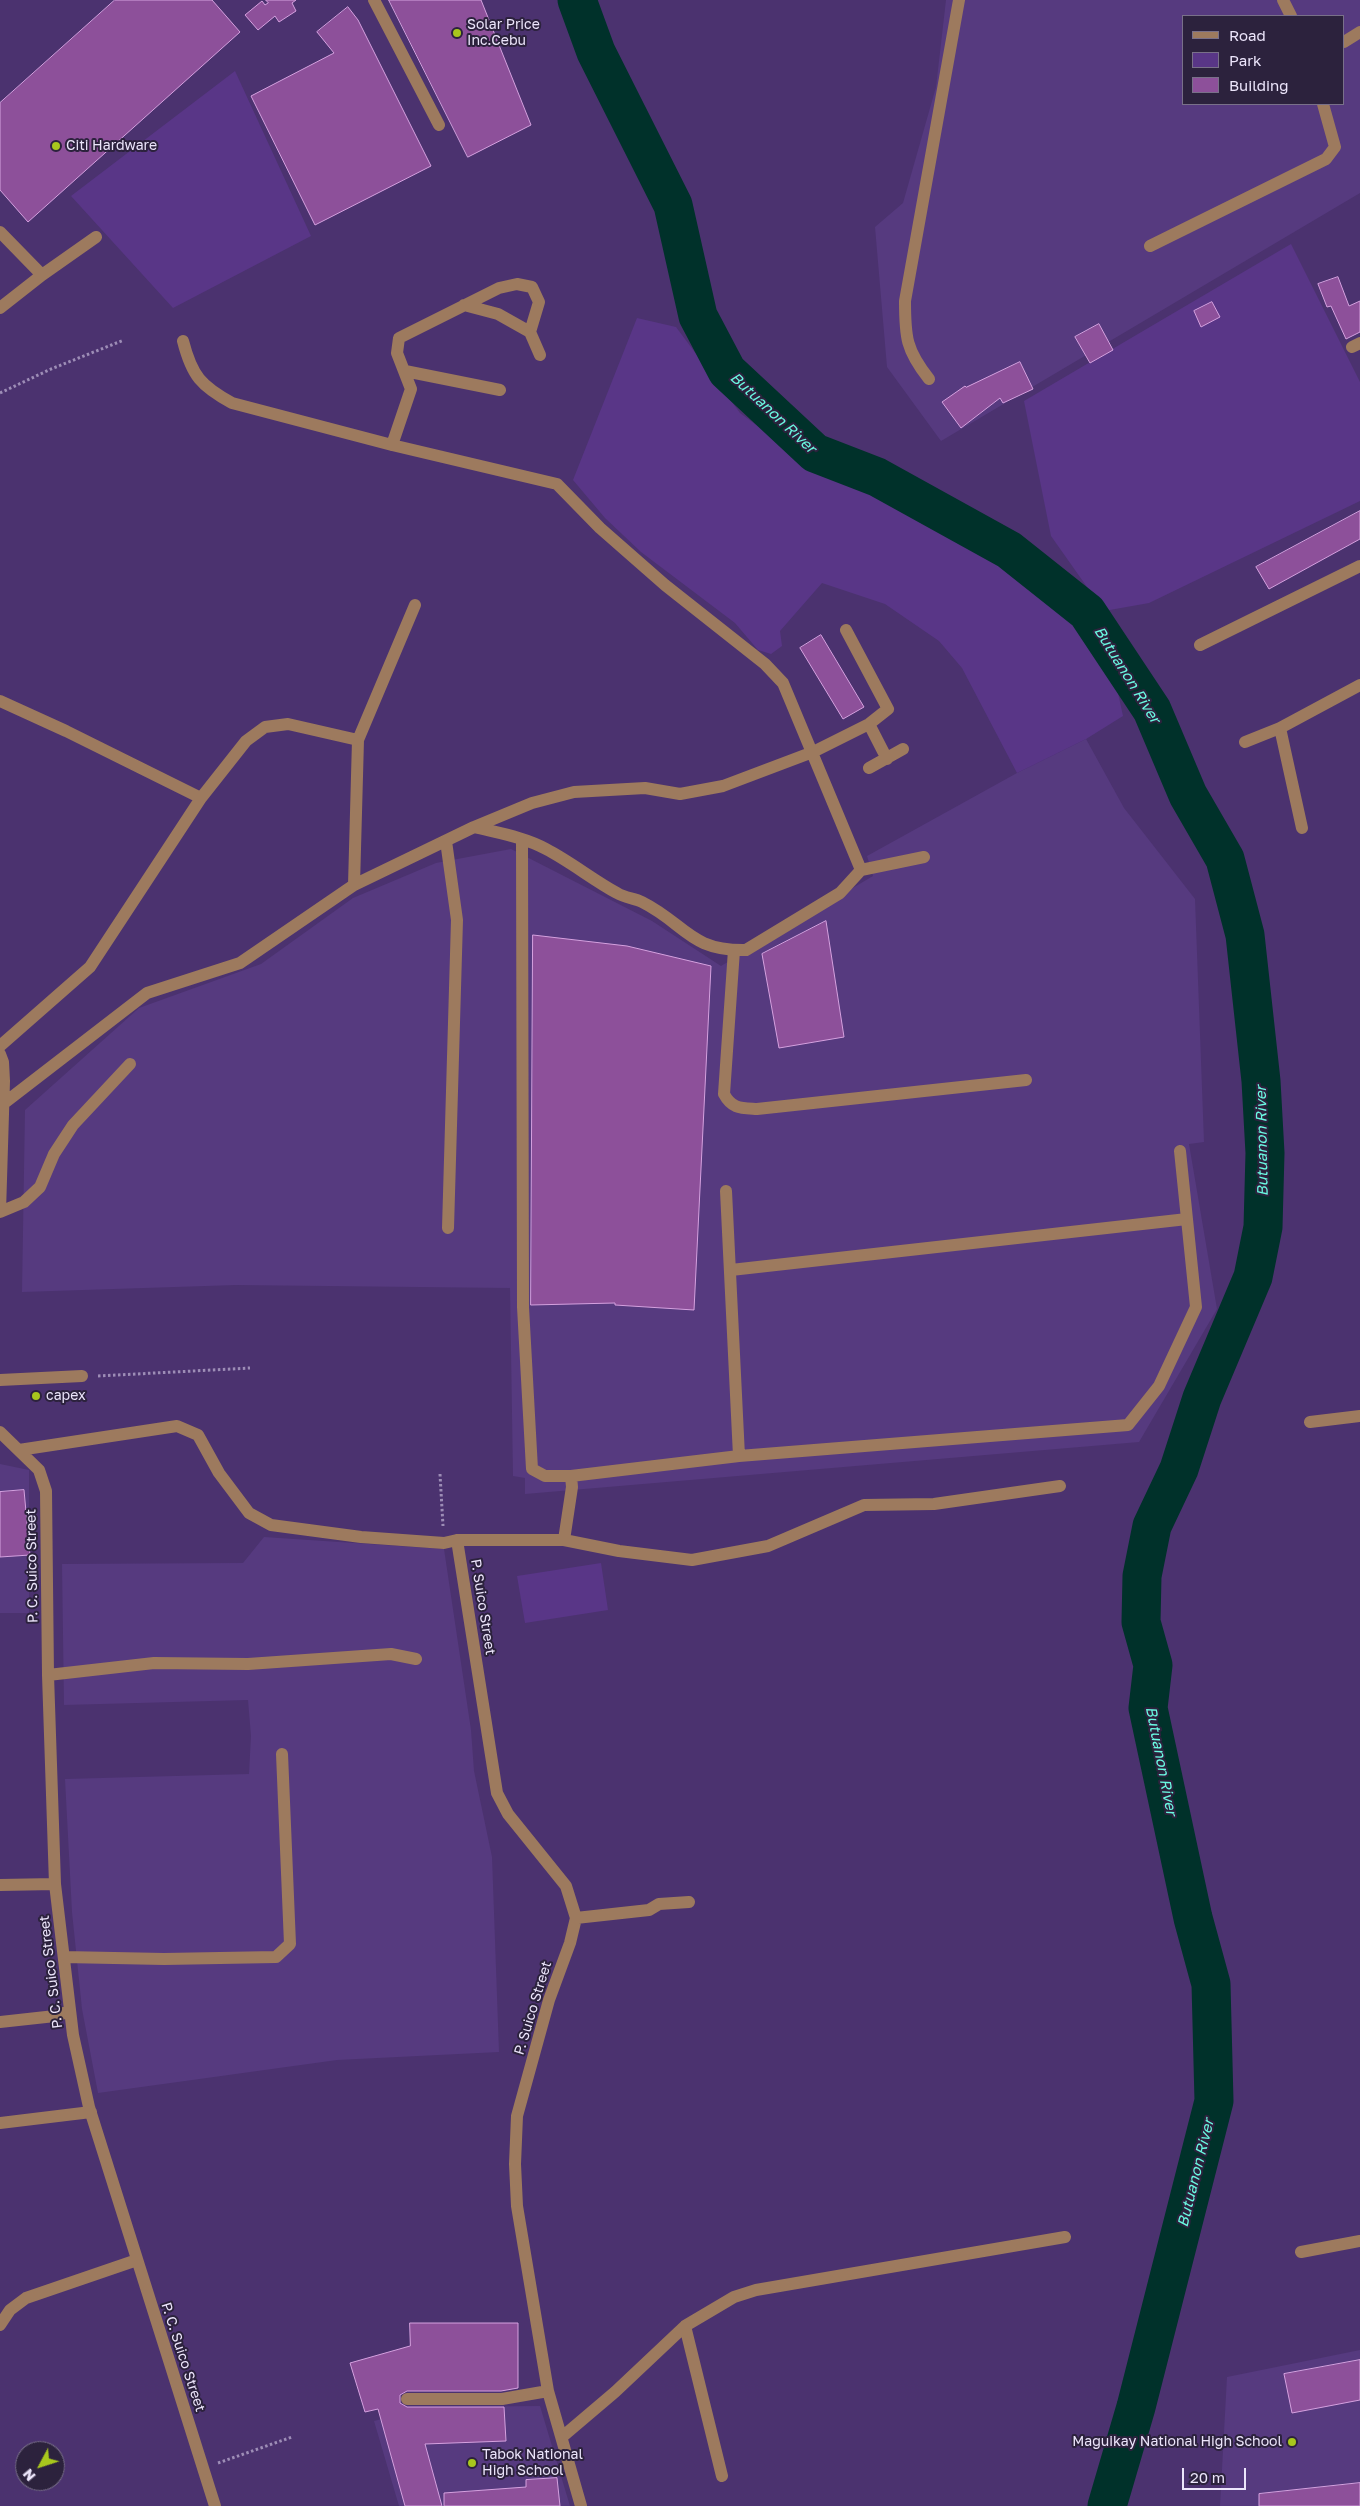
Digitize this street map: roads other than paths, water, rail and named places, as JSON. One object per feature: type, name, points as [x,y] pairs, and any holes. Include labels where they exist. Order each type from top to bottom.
[{"type":"street","points":[[374,0],[439,125]]},
{"type":"street","points":[[930,379],[914,360],[905,333],[905,301],[959,0]]},
{"type":"street","points":[[1283,0],[1290,15]]},
{"type":"street","points":[[1345,41],[1360,32]]},
{"type":"street","points":[[1150,246],[1326,159],[1335,147],[1323,105]]},
{"type":"street","points":[[0,232],[42,275]]},
{"type":"street","points":[[0,308],[96,236]]},
{"type":"street","points":[[392,445],[411,389],[397,353],[398,338],[499,288],[517,284],[532,287],[539,302],[530,332]]},
{"type":"street","points":[[464,305],[498,314],[530,332],[540,355]]},
{"type":"street","points":[[183,341],[189,366],[213,393],[232,404],[392,445],[557,484],[600,528],[658,579],[765,664],[783,683],[814,752],[861,870]]},
{"type":"street","points":[[405,371],[500,390]]},
{"type":"street","points":[[1200,645],[1360,566]]},
{"type":"street","points":[[354,885],[358,740],[415,605]]},
{"type":"street","points":[[3,1104],[147,993],[240,963],[354,885],[474,827],[532,803],[574,792],[646,788],[680,794],[723,786],[814,752],[869,724],[888,709],[846,630]]},
{"type":"street","points":[[1245,742],[1280,728],[1360,685]]},
{"type":"street","points":[[0,701],[201,798]]},
{"type":"street","points":[[0,1046],[90,967],[201,798],[246,741],[265,726],[288,724],[358,740]]},
{"type":"street","points":[[869,724],[887,759]]},
{"type":"street","points":[[1280,728],[1302,828]]},
{"type":"street","points":[[869,768],[903,749]]},
{"type":"street","points":[[474,827],[547,849],[620,895],[641,902],[696,942],[734,950],[746,950],[840,893],[861,870],[924,857]]},
{"type":"street","points":[[446,840],[457,920],[448,1228]]},
{"type":"street","points":[[522,840],[523,1307],[532,1469],[545,1476],[571,1476],[739,1456],[1128,1425],[1159,1386],[1196,1307],[1180,1151]]},
{"type":"street","points":[[734,950],[724,1094],[736,1108],[757,1109],[1026,1080]]},
{"type":"street","points":[[0,1054],[3,1062],[4,1081],[0,1212],[24,1202],[40,1187],[54,1154],[73,1126],[130,1064]]},
{"type":"street","points":[[726,1191],[739,1456]]},
{"type":"street","points":[[731,1270],[1187,1219]]},
{"type":"street","points":[[0,1380],[82,1376]]},
{"type":"street","points":[[1310,1422],[1360,1416]]},
{"type":"street","points":[[19,1450],[177,1426],[198,1435],[219,1473],[249,1513],[271,1525],[361,1537],[444,1543],[457,1540],[564,1540],[619,1551],[692,1560],[768,1546],[864,1505],[934,1504],[1060,1486]]},
{"type":"street","name":"P. C. Suico Street","points":[[1,1435],[39,1470],[46,1490],[48,1675],[56,1884],[70,2011],[91,2112],[215,2506]]},
{"type":"street","points":[[564,1540],[572,1487],[571,1476]]},
{"type":"street","name":"P. Suico Street","points":[[457,1540],[497,1793],[508,1814],[566,1886],[576,1918],[570,1944],[549,2000],[517,2116],[515,2164],[517,2206],[548,2391],[581,2506]]},
{"type":"street","points":[[48,1675],[154,1663],[248,1664],[392,1654],[416,1659]]},
{"type":"street","points":[[64,1957],[164,1959],[276,1957],[290,1944],[282,1754]]},
{"type":"street","points":[[0,1885],[56,1884]]},
{"type":"street","points":[[576,1918],[649,1910],[659,1904],[689,1902]]},
{"type":"street","points":[[0,2022],[55,2016],[70,2011]]},
{"type":"street","points":[[0,2123],[91,2112]]},
{"type":"street","points":[[562,2437],[615,2392],[685,2326],[734,2297],[756,2290],[1064,2237]]},
{"type":"street","points":[[1301,2252],[1360,2241]]},
{"type":"street","points":[[0,2325],[10,2310],[26,2298],[137,2260]]},
{"type":"street","points":[[685,2326],[722,2476]]},
{"type":"street","points":[[407,2400],[502,2399],[548,2391]]},
{"type":"waterway","name":"Butuanon River","points":[[577,0],[596,52],[673,205],[698,316],[727,371],[815,453],[877,477],[1009,550],[1087,612],[1152,710],[1188,795],[1225,859],[1245,935],[1261,1081],[1265,1153],[1263,1227],[1253,1277],[1202,1398],[1179,1469],[1152,1526],[1142,1576],[1141,1622],[1153,1665],[1148,1708],[1193,1918],[1211,1984],[1214,2101],[1136,2407],[1107,2506]]},
{"type":"place","name":"Solar Price Inc.Cebu","points":[[457,33]]},
{"type":"place","name":"Citi Hardware","points":[[56,146]]},
{"type":"place","name":"capex","points":[[36,1396]]},
{"type":"place","name":"Maguikay National High School","points":[[1292,2442]]},
{"type":"place","name":"Tabok National High School","points":[[472,2463]]}]
